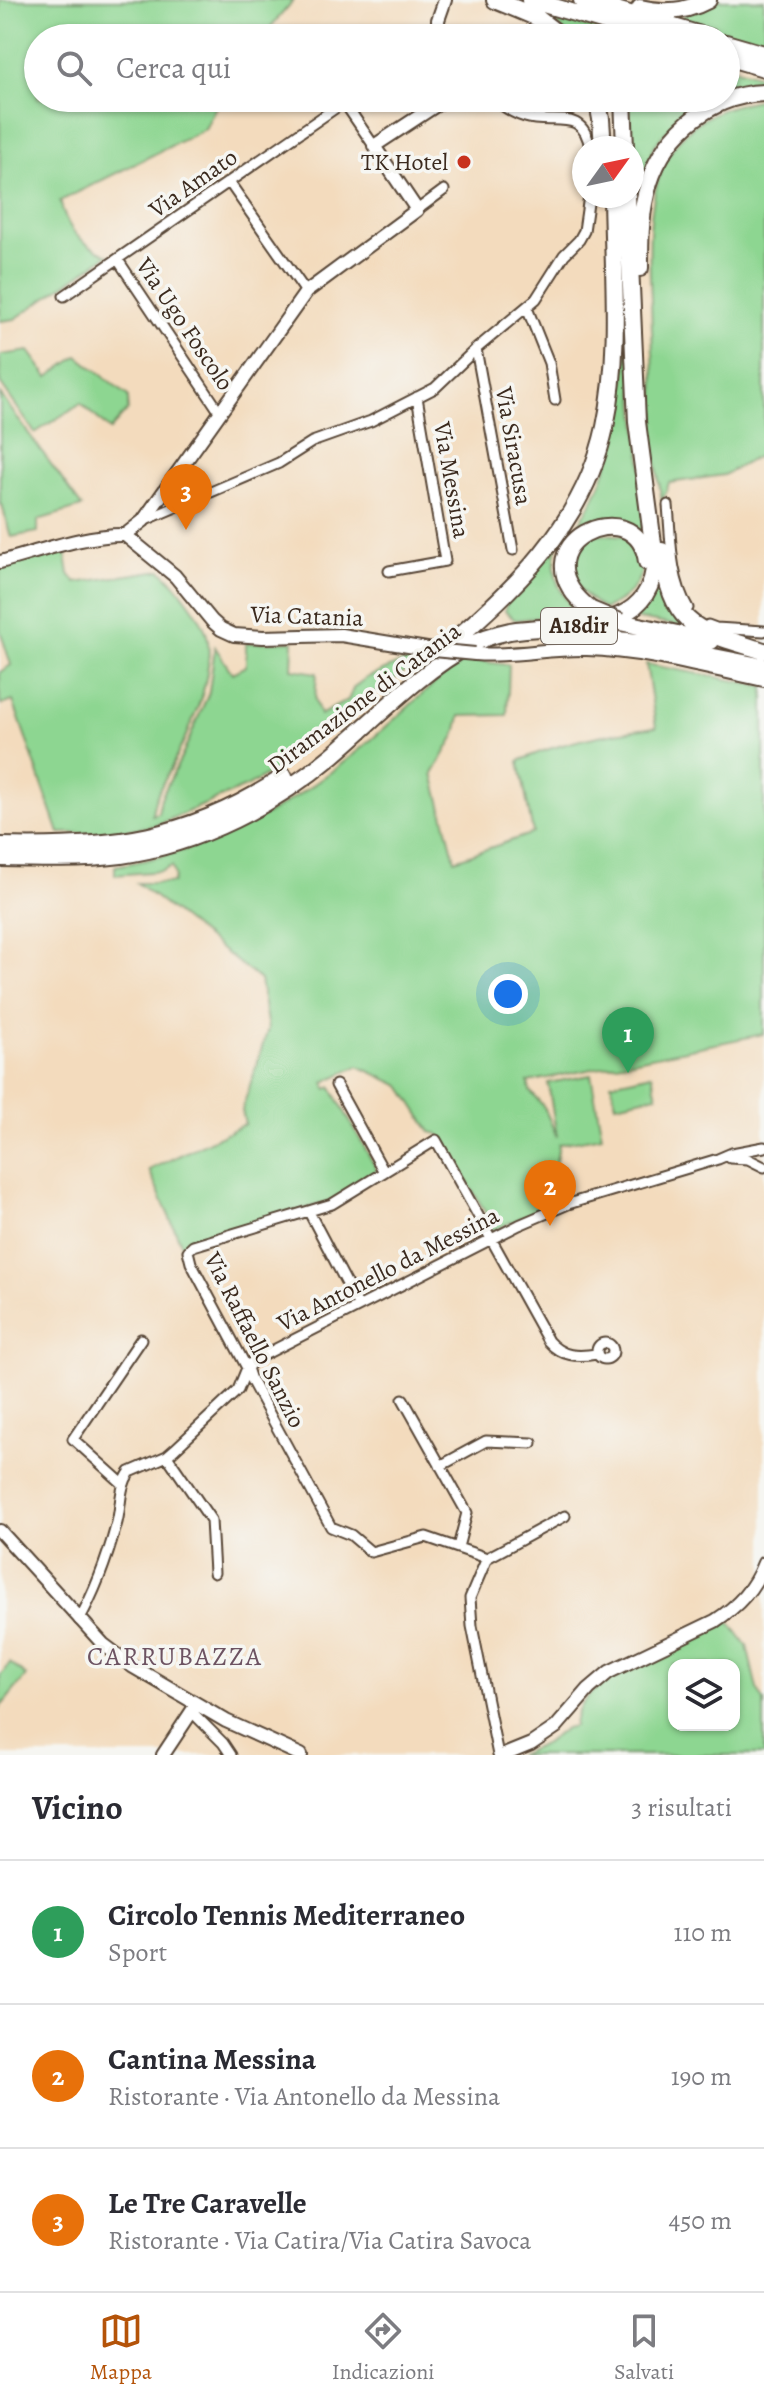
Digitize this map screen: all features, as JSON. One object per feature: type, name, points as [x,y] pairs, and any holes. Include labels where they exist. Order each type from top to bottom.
[{"type":"highway","points":[[495,0],[536,17],[545,24]]},
{"type":"highway","points":[[530,0],[612,24]]},
{"type":"highway","points":[[582,0],[663,24]]},
{"type":"highway","points":[[613,0],[665,12],[685,10],[708,0]]},
{"type":"highway","points":[[740,47],[764,54]]},
{"type":"highway","points":[[740,61],[764,68]]},
{"type":"highway","points":[[740,96],[764,93]]},
{"type":"highway","points":[[600,112],[602,136]]},
{"type":"highway","points":[[615,136],[616,112]]},
{"type":"highway","points":[[619,112],[623,136]]},
{"type":"highway","points":[[636,384],[642,214],[649,183],[660,156],[681,130],[704,112]]},
{"type":"highway","points":[[604,208],[605,387],[608,411]]},
{"type":"highway","name":"Diramazione di Catania","points":[[0,846],[73,847],[121,843],[166,833],[217,815],[251,798],[297,768],[420,671],[512,589],[555,538],[575,505],[592,467],[608,411],[614,350],[615,208]]},
{"type":"highway","points":[[616,208],[623,349],[618,404],[602,469],[562,543],[557,562],[558,578],[566,595],[589,612],[616,624],[764,653]]},
{"type":"highway","name":"Diramazione di Catania","points":[[0,858],[102,857],[145,851],[211,830],[245,815],[284,791],[442,663],[471,644],[512,631],[608,621],[631,608],[645,595],[653,578],[655,559],[637,422],[627,208]]},
{"type":"highway","points":[[630,278],[639,332],[646,428],[669,589],[687,619],[702,631],[764,653]]},
{"type":"highway","points":[[420,671],[461,643],[490,629],[530,621],[591,616],[620,606],[639,588],[647,559],[639,539],[620,528],[605,525],[591,529],[572,542],[565,557],[568,587],[589,612]]},
{"type":"highway","points":[[331,756],[365,733],[462,655],[486,644],[568,636],[607,637],[764,667]]},
{"type":"main road","points":[[438,24],[445,0]]},
{"type":"main road","points":[[0,562],[71,543],[125,535],[143,521],[306,292],[417,210],[374,146],[426,112]]},
{"type":"main road","name":"Via Catania","points":[[125,535],[175,576],[212,621],[234,635],[341,635],[475,654],[503,655],[570,649],[611,651],[764,680]]},
{"type":"main road","points":[[0,1531],[79,1620],[132,1666],[194,1708],[301,1755]]},
{"type":"main road","points":[[504,1755],[543,1737],[609,1672],[732,1610],[749,1590],[764,1563]]},
{"type":"main road","points":[[163,1755],[194,1708]]},
{"type":"street","name":"Via Amato","points":[[64,296],[330,112]]},
{"type":"street","name":"Via Amato","points":[[351,112],[374,146]]},
{"type":"street","points":[[512,112],[528,118],[568,119],[579,124],[587,136]]},
{"type":"street","points":[[229,182],[306,292]]},
{"type":"street","points":[[417,210],[444,190]]},
{"type":"street","points":[[143,521],[279,463],[312,442],[371,421],[443,381],[536,299],[564,255],[579,240],[584,231],[587,208]]},
{"type":"street","name":"Via Ugo Foscolo","points":[[118,260],[219,411]]},
{"type":"street","points":[[527,308],[549,363],[555,400]]},
{"type":"street","name":"Via Siracusa","points":[[476,349],[513,550]]},
{"type":"street","name":"Via Messina","points":[[389,571],[445,561],[417,397]]},
{"type":"street","points":[[668,505],[674,570],[678,587],[691,613],[703,623],[716,628],[764,631]]},
{"type":"street","points":[[336,1085],[384,1172]]},
{"type":"street","name":"Via Raffaello Sanzio","points":[[487,1558],[426,1537],[371,1552],[351,1535],[331,1527],[251,1380],[191,1263],[188,1251],[193,1246],[340,1200],[436,1140],[548,1341],[568,1355],[582,1357],[597,1354]]},
{"type":"street","name":"Via Antonello da Messina","points":[[123,1484],[130,1472],[167,1456],[238,1390],[247,1368],[254,1360],[358,1305],[490,1238],[568,1204],[732,1153],[762,1149]]},
{"type":"street","points":[[718,1159],[736,1157],[762,1164]]},
{"type":"street","points":[[309,1212],[358,1305]]},
{"type":"street","points":[[79,1620],[94,1594],[118,1523],[123,1484],[73,1439],[141,1339]]},
{"type":"street","points":[[403,1399],[467,1513],[458,1547]]},
{"type":"street","points":[[440,1466],[486,1441],[532,1443]]},
{"type":"street","points":[[167,1456],[211,1520],[214,1573]]},
{"type":"street","points":[[498,1755],[472,1626],[470,1598],[487,1558],[565,1516]]},
{"type":"street","points":[[194,1708],[231,1755]]},
{"type":"green space","points":[[0,0],[294,0],[273,24],[24,24],[24,112],[213,112],[205,129],[60,201],[76,235],[108,255],[15,319],[0,321]]},
{"type":"green space","points":[[717,0],[764,0],[764,44],[740,37],[740,24],[696,24],[683,20],[683,15]]},
{"type":"green space","points":[[558,18],[577,24],[557,24],[554,21]]},
{"type":"green space","points":[[740,70],[764,77],[764,85],[740,89]]},
{"type":"green space","points":[[764,99],[764,453],[724,475],[669,483],[662,502],[652,433],[656,416],[650,264],[654,198],[662,170],[676,144],[696,124],[719,112],[740,112],[740,105]]},
{"type":"green space","points":[[629,112],[690,112],[662,136],[653,148],[644,174],[644,136],[630,136]]},
{"type":"green space","points":[[629,335],[650,553],[625,526],[570,538],[593,500],[609,460],[622,398]]},
{"type":"green space","points":[[29,351],[48,377],[78,356],[128,396],[128,410],[110,430],[81,403],[35,433],[0,383],[0,355]]},
{"type":"green space","points":[[0,394],[82,507],[38,520],[38,532],[11,537],[0,505]]},
{"type":"green space","points":[[591,533],[628,536],[643,568],[629,593],[604,609],[577,585],[571,569],[575,553]]},
{"type":"green space","points":[[559,542],[555,562],[557,580],[578,613],[515,620],[505,611],[506,602]]},
{"type":"green space","points":[[65,549],[69,574],[76,583],[161,570],[190,603],[206,633],[209,657],[204,689],[157,795],[152,815],[158,813],[161,798],[209,692],[215,647],[232,673],[246,666],[246,643],[293,641],[292,669],[317,673],[315,699],[320,715],[348,700],[354,687],[366,678],[401,663],[426,657],[286,763],[248,786],[154,826],[100,833],[59,833],[13,701],[1,705],[0,701],[0,672],[11,665],[0,630],[0,566]]},
{"type":"green space","points":[[659,578],[695,629],[628,617]]},
{"type":"green space","points":[[463,659],[509,665],[507,715],[460,716],[456,734],[433,774],[455,860],[533,833],[519,761],[586,739],[656,727],[646,664],[764,686],[764,1034],[528,1082],[530,1091],[544,1107],[557,1137],[548,1083],[591,1075],[602,1136],[559,1144],[555,1167],[565,1198],[492,1231],[484,1210],[439,1134],[431,1132],[401,1086],[358,1066],[324,1082],[327,1089],[331,1087],[376,1168],[376,1174],[331,1201],[182,1246],[149,1170],[245,1124],[242,1110],[268,1029],[260,980],[137,883],[173,883],[175,876],[172,866],[162,871],[115,875],[115,866],[204,844],[276,809],[349,758]]},
{"type":"green space","points":[[652,1074],[657,1095],[616,1104],[611,1083]]},
{"type":"green space","points":[[728,1620],[747,1646],[757,1689],[764,1701],[764,1755],[518,1755],[574,1726],[578,1710],[594,1690],[614,1675]]},
{"type":"green space","points":[[10,1663],[26,1676],[0,1708],[0,1676]]},
{"type":"tunnel","points":[[619,0],[620,24]]},
{"type":"place","name":"TK Hotel","points":[[464,162]]},
{"type":"place","name":"Le Tre Caravelle","points":[[186,530]]},
{"type":"place","name":"Circolo Tennis Mediterraneo","points":[[628,1073]]},
{"type":"place","name":"Cantina Messina","points":[[550,1226]]},
{"type":"district","name":"CARRUBAZZA","points":[[175,1656]]}]
